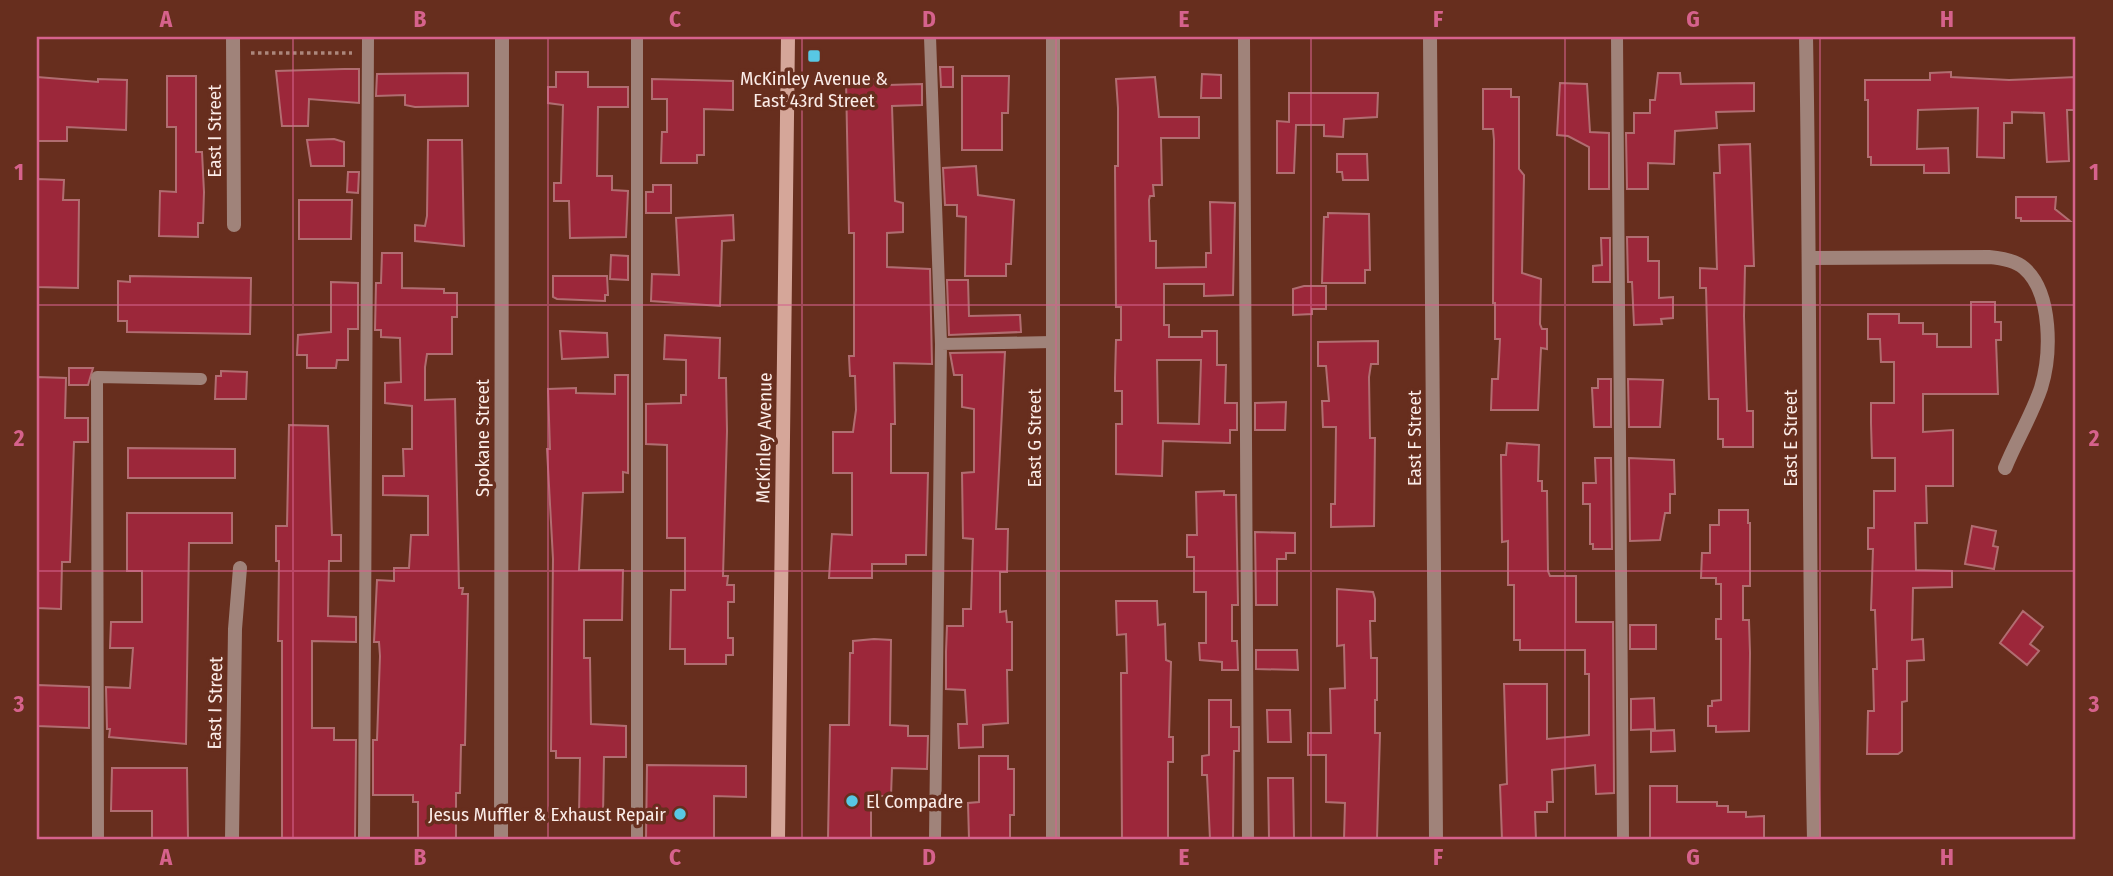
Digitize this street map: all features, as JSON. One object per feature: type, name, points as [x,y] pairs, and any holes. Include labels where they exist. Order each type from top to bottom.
[{"type":"main road","name":"McKinley Avenue","points":[[778,839],[788,37]]},
{"type":"street","name":"East I Street","points":[[233,37],[233,225]]},
{"type":"street","name":"Spokane Street","points":[[501,839],[502,37]]},
{"type":"street","name":"East G Street","points":[[1053,37],[1054,839]]},
{"type":"street","name":"East F Street","points":[[1430,37],[1436,839]]},
{"type":"street","name":"East E Street","points":[[1806,37],[1811,258],[1809,590],[1814,839]]},
{"type":"street","points":[[1811,258],[1989,257],[2011,261],[2025,269],[2035,282],[2043,305],[2046,361],[2040,390],[2005,468]]},
{"type":"street","name":"East I Street","points":[[232,839],[235,629],[240,568]]},
{"type":"lane","points":[[364,839],[368,37]]},
{"type":"lane","points":[[637,37],[637,839]]},
{"type":"lane","points":[[930,37],[941,344],[936,839]]},
{"type":"lane","points":[[1244,37],[1248,839]]},
{"type":"lane","points":[[1617,37],[1623,839]]},
{"type":"lane","points":[[941,344],[1053,342]]},
{"type":"lane","points":[[98,839],[97,377],[201,379]]},
{"type":"path","points":[[233,52],[368,53]]},
{"type":"building","points":[[940,67],[953,67],[953,87],[941,87]]},
{"type":"building","points":[[359,69],[359,103],[309,99],[308,126],[282,126],[276,71]]},
{"type":"building","points":[[556,72],[588,72],[588,87],[628,87],[628,107],[598,107],[597,176],[612,176],[612,190],[628,191],[626,237],[570,238],[569,201],[554,201],[554,183],[561,183],[563,105],[548,103],[548,87],[556,87]]},
{"type":"building","points":[[1951,72],[1951,77],[2009,80],[2076,77],[2076,110],[2067,110],[2069,161],[2047,162],[2044,113],[2012,112],[2012,123],[2004,123],[2004,158],[1977,157],[1978,108],[1918,110],[1917,149],[1948,148],[1949,173],[1924,173],[1924,165],[1871,165],[1871,157],[1868,157],[1868,100],[1865,100],[1865,80],[1930,80],[1930,73]]},
{"type":"building","points":[[468,73],[468,106],[415,107],[405,105],[405,95],[376,96],[377,74]]},
{"type":"building","points":[[1658,73],[1680,73],[1681,84],[1754,83],[1754,111],[1716,112],[1717,128],[1675,131],[1674,164],[1648,163],[1648,189],[1627,189],[1626,133],[1634,133],[1634,113],[1650,113],[1650,100],[1655,100]]},
{"type":"building","points":[[1202,74],[1221,75],[1221,98],[1201,98]]},
{"type":"building","points":[[167,76],[196,76],[196,152],[202,152],[204,192],[203,223],[198,223],[198,237],[159,236],[160,191],[176,192],[176,127],[167,127]]},
{"type":"building","points":[[962,76],[1009,76],[1008,113],[1002,113],[1002,150],[962,150]]},
{"type":"building","points":[[37,77],[98,82],[98,79],[127,80],[126,130],[67,127],[67,141],[38,141]]},
{"type":"building","points":[[1155,77],[1159,117],[1199,117],[1199,138],[1161,138],[1162,185],[1153,185],[1154,196],[1150,196],[1149,200],[1150,241],[1156,241],[1156,268],[1206,267],[1206,253],[1211,253],[1210,202],[1235,203],[1233,295],[1204,296],[1204,284],[1164,284],[1164,325],[1169,325],[1169,337],[1202,337],[1202,331],[1217,331],[1217,365],[1226,365],[1225,403],[1237,403],[1237,430],[1230,430],[1230,443],[1163,441],[1162,476],[1116,474],[1116,424],[1122,424],[1122,391],[1115,391],[1116,340],[1121,340],[1121,307],[1116,307],[1116,79]],"holes":[[[1157,360],[1201,360],[1199,424],[1158,423]]]},
{"type":"building","points":[[652,79],[733,81],[733,110],[704,109],[704,155],[697,155],[697,163],[661,163],[662,132],[667,132],[667,99],[652,99]]},
{"type":"building","points":[[888,79],[888,85],[922,84],[922,105],[892,106],[895,201],[903,203],[903,232],[887,233],[887,267],[930,269],[932,364],[894,363],[895,424],[891,424],[891,473],[928,473],[926,555],[906,555],[906,564],[872,564],[872,578],[829,578],[832,534],[852,535],[852,473],[833,473],[833,432],[853,432],[856,410],[855,376],[850,376],[849,356],[854,356],[854,233],[849,233],[846,80]]},
{"type":"building","points":[[1560,83],[1587,84],[1590,132],[1609,133],[1609,189],[1589,189],[1589,147],[1568,136],[1557,135]]},
{"type":"building","points":[[1483,89],[1511,89],[1511,97],[1519,97],[1519,169],[1524,175],[1522,273],[1541,279],[1540,324],[1542,329],[1547,329],[1547,349],[1541,348],[1538,410],[1491,410],[1492,379],[1498,379],[1500,339],[1495,339],[1493,303],[1494,140],[1493,129],[1483,129]]},
{"type":"building","points":[[1289,93],[1378,93],[1377,117],[1344,119],[1343,137],[1324,136],[1324,125],[1296,125],[1294,173],[1277,173],[1277,121],[1289,122]]},
{"type":"building","points":[[334,139],[344,142],[344,166],[311,166],[307,140]]},
{"type":"building","points":[[428,140],[462,140],[464,246],[415,241],[415,225],[425,226],[427,216]]},
{"type":"building","points":[[1750,144],[1754,266],[1745,266],[1744,316],[1747,411],[1753,411],[1753,447],[1723,447],[1723,439],[1718,439],[1718,399],[1709,399],[1706,288],[1700,288],[1700,268],[1717,269],[1714,173],[1720,173],[1719,145]]},
{"type":"building","points":[[1337,154],[1367,154],[1368,180],[1343,180],[1342,172],[1337,172]]},
{"type":"building","points":[[976,166],[978,195],[1014,200],[1011,264],[1006,264],[1006,276],[965,276],[966,217],[957,216],[957,205],[945,205],[943,168]]},
{"type":"building","points":[[348,172],[359,172],[358,193],[347,192]]},
{"type":"building","points":[[37,179],[64,180],[63,200],[79,200],[78,288],[37,287]]},
{"type":"building","points":[[653,185],[671,185],[671,213],[646,213],[646,192],[653,192]]},
{"type":"building","points":[[2016,197],[2056,197],[2055,209],[2070,221],[2021,221],[2021,218],[2016,218]]},
{"type":"building","points":[[299,200],[352,200],[351,239],[299,239]]},
{"type":"building","points":[[1328,213],[1369,214],[1370,270],[1365,270],[1365,283],[1322,283],[1324,217],[1328,217]]},
{"type":"building","points":[[733,215],[734,240],[722,241],[720,306],[651,301],[652,274],[679,275],[676,218]]},
{"type":"building","points":[[1627,237],[1648,237],[1648,261],[1659,261],[1659,298],[1673,297],[1673,318],[1661,319],[1662,324],[1634,325],[1632,282],[1628,282]]},
{"type":"building","points":[[1601,238],[1610,238],[1610,282],[1593,282],[1593,266],[1602,265]]},
{"type":"building","points":[[382,253],[402,253],[402,288],[444,289],[444,293],[457,293],[457,317],[452,317],[452,354],[427,354],[425,367],[425,400],[455,399],[459,588],[463,588],[462,594],[468,594],[465,745],[461,745],[460,793],[456,793],[456,839],[418,839],[418,802],[413,802],[413,795],[373,795],[373,740],[377,740],[380,656],[379,642],[374,642],[377,580],[394,581],[394,568],[409,568],[411,535],[428,535],[428,496],[383,495],[383,476],[404,476],[403,449],[412,449],[412,406],[385,403],[385,383],[401,382],[400,338],[381,337],[381,330],[375,330],[376,283],[381,283]]},
{"type":"building","points":[[611,255],[628,256],[628,280],[610,279]]},
{"type":"building","points":[[130,276],[251,278],[250,334],[127,332],[127,321],[118,321],[118,281],[130,282]]},
{"type":"building","points":[[553,276],[607,276],[608,295],[605,295],[605,301],[557,299],[553,297]]},
{"type":"building","points":[[947,280],[968,280],[969,316],[1020,315],[1021,332],[949,335]]},
{"type":"building","points":[[331,282],[358,283],[358,329],[348,329],[348,360],[337,360],[336,368],[307,368],[307,355],[297,355],[298,335],[331,332]]},
{"type":"building","points":[[1326,286],[1326,309],[1312,309],[1312,314],[1293,315],[1293,289]]},
{"type":"building","points":[[1971,302],[1995,302],[1995,322],[2001,322],[2001,340],[1996,340],[1998,394],[1923,394],[1923,432],[1953,430],[1953,486],[1926,486],[1927,523],[1915,523],[1916,570],[1952,571],[1952,587],[1913,588],[1912,640],[1923,639],[1924,660],[1907,661],[1907,701],[1902,702],[1902,751],[1898,754],[1867,754],[1868,711],[1874,711],[1873,669],[1877,669],[1875,610],[1871,610],[1873,549],[1868,549],[1868,528],[1874,528],[1874,491],[1895,491],[1895,458],[1872,458],[1871,423],[1871,403],[1894,403],[1894,362],[1881,362],[1880,339],[1868,339],[1868,314],[1899,314],[1899,323],[1923,323],[1923,334],[1937,334],[1937,347],[1971,347]]},
{"type":"building","points":[[560,331],[607,333],[608,357],[562,359]]},
{"type":"building","points":[[665,335],[720,338],[719,378],[726,378],[727,431],[723,576],[728,576],[727,585],[734,585],[734,602],[728,602],[728,638],[733,638],[733,655],[726,655],[726,664],[685,664],[685,649],[670,649],[671,590],[685,590],[685,538],[667,538],[667,445],[646,444],[646,404],[681,403],[681,395],[686,395],[686,360],[664,359]]},
{"type":"building","points":[[1378,341],[1378,364],[1371,364],[1369,377],[1370,438],[1375,438],[1374,526],[1331,527],[1331,504],[1335,504],[1336,427],[1323,427],[1322,401],[1329,401],[1326,366],[1318,366],[1318,342]]},
{"type":"building","points":[[1005,352],[996,529],[1008,529],[1007,572],[1000,572],[1000,612],[1006,611],[1007,622],[1012,622],[1012,670],[1007,670],[1008,723],[983,725],[983,747],[959,748],[958,724],[967,724],[965,690],[946,689],[947,626],[963,626],[963,609],[971,609],[973,539],[963,538],[962,473],[974,472],[974,409],[962,407],[962,375],[954,375],[950,353]]},
{"type":"building","points":[[69,368],[93,368],[88,385],[69,385]]},
{"type":"building","points":[[221,371],[247,372],[246,399],[215,399],[216,376],[221,376]]},
{"type":"building","points":[[615,375],[628,375],[628,473],[623,472],[623,492],[583,493],[579,570],[623,570],[622,620],[584,620],[584,658],[590,658],[591,724],[626,726],[626,757],[604,757],[603,816],[579,816],[580,758],[556,758],[556,751],[551,751],[553,559],[547,449],[550,449],[548,389],[576,388],[576,393],[615,394]]},
{"type":"building","points":[[37,377],[66,378],[65,418],[88,418],[88,442],[74,442],[70,562],[62,562],[61,609],[37,608]]},
{"type":"building","points":[[1598,379],[1611,379],[1611,427],[1594,427],[1592,388],[1598,388]]},
{"type":"building","points":[[1628,379],[1663,380],[1660,427],[1629,427]]},
{"type":"building","points":[[1286,402],[1285,430],[1255,430],[1255,403]]},
{"type":"building","points":[[289,425],[328,426],[332,535],[341,535],[341,561],[329,561],[328,616],[356,617],[356,642],[312,641],[312,728],[334,728],[334,740],[356,740],[355,839],[282,839],[282,641],[278,641],[279,561],[276,561],[276,526],[287,526]]},
{"type":"building","points":[[1507,443],[1539,445],[1538,481],[1542,481],[1542,491],[1547,491],[1548,571],[1550,576],[1576,576],[1576,622],[1613,622],[1614,793],[1596,794],[1595,765],[1552,770],[1553,802],[1547,802],[1547,812],[1535,812],[1536,839],[1502,839],[1500,785],[1507,784],[1504,684],[1547,684],[1547,739],[1589,735],[1589,674],[1585,674],[1585,650],[1520,650],[1520,640],[1514,640],[1514,585],[1508,585],[1508,541],[1502,542],[1501,455],[1506,455]]},
{"type":"building","points":[[128,448],[235,449],[235,478],[128,478]]},
{"type":"building","points":[[1595,458],[1611,458],[1612,549],[1593,549],[1593,544],[1590,544],[1590,504],[1583,504],[1583,483],[1596,483]]},
{"type":"building","points":[[1629,458],[1674,460],[1675,494],[1670,494],[1670,513],[1665,513],[1660,540],[1630,541]]},
{"type":"building","points":[[1224,491],[1224,495],[1236,495],[1238,605],[1232,605],[1232,641],[1237,641],[1238,670],[1222,670],[1222,662],[1200,660],[1199,643],[1206,643],[1206,592],[1194,592],[1194,557],[1187,557],[1187,535],[1197,535],[1196,492]]},
{"type":"building","points":[[1719,510],[1748,510],[1750,523],[1750,586],[1743,586],[1743,620],[1749,620],[1749,731],[1716,732],[1716,726],[1708,726],[1708,706],[1712,706],[1712,701],[1721,700],[1721,639],[1716,639],[1716,619],[1721,619],[1721,584],[1716,584],[1716,578],[1701,578],[1702,553],[1710,553],[1710,525],[1719,525]]},
{"type":"building","points":[[127,513],[232,513],[232,543],[189,543],[186,744],[109,737],[106,687],[130,688],[133,648],[110,648],[111,622],[142,622],[142,571],[127,571]]},
{"type":"building","points":[[1972,526],[1996,531],[1993,546],[1998,547],[1994,569],[1965,564]]},
{"type":"building","points":[[1255,532],[1295,533],[1295,553],[1286,553],[1286,559],[1277,559],[1277,605],[1256,605]]},
{"type":"building","points":[[1337,589],[1373,592],[1375,599],[1375,621],[1370,621],[1371,658],[1377,658],[1375,733],[1380,733],[1377,839],[1344,839],[1345,803],[1326,802],[1326,755],[1308,755],[1308,733],[1331,733],[1330,689],[1345,688],[1344,645],[1337,646]]},
{"type":"building","points":[[1116,601],[1157,601],[1158,625],[1165,624],[1166,660],[1171,662],[1169,737],[1173,737],[1173,762],[1168,762],[1168,839],[1122,839],[1121,673],[1127,673],[1126,634],[1117,635]]},
{"type":"building","points":[[2023,611],[2043,627],[2030,644],[2039,651],[2027,665],[2000,643]]},
{"type":"building","points":[[1630,625],[1656,625],[1656,649],[1630,649]]},
{"type":"building","points":[[891,640],[890,725],[908,726],[908,736],[928,736],[927,769],[892,768],[891,796],[871,796],[871,839],[828,839],[830,725],[849,725],[850,653],[853,653],[853,641]]},
{"type":"building","points":[[1256,650],[1297,650],[1298,670],[1256,669]]},
{"type":"building","points":[[37,685],[89,687],[89,728],[37,726]]},
{"type":"building","points":[[1654,698],[1655,729],[1631,730],[1631,699]]},
{"type":"building","points":[[1209,700],[1231,700],[1231,727],[1239,727],[1239,751],[1234,751],[1233,839],[1210,839],[1207,775],[1202,775],[1202,756],[1209,755]]},
{"type":"building","points":[[1267,710],[1290,710],[1291,742],[1268,742]]},
{"type":"building","points":[[1674,730],[1675,751],[1651,752],[1651,731]]},
{"type":"building","points":[[979,756],[1008,756],[1008,769],[1014,769],[1014,815],[1010,815],[1010,839],[969,839],[968,803],[979,802]]},
{"type":"building","name":"Jesus Muffler & Exhaust Repair","points":[[647,765],[746,766],[746,797],[714,796],[714,839],[646,839]]},
{"type":"building","points":[[112,768],[187,768],[188,839],[152,839],[152,811],[111,811]]},
{"type":"building","points":[[1268,778],[1293,778],[1294,838],[1269,839]]},
{"type":"building","points":[[1650,786],[1677,786],[1677,802],[1717,802],[1717,806],[1728,806],[1728,812],[1746,812],[1746,817],[1764,816],[1764,839],[1650,839]]},
{"type":"place","name":"McKinley Avenue & East 43rd Street","points":[[814,56]]},
{"type":"place","name":"El Compadre","points":[[852,801]]},
{"type":"place","name":"Jesus Muffler & Exhaust Repair","points":[[680,814]]}]
